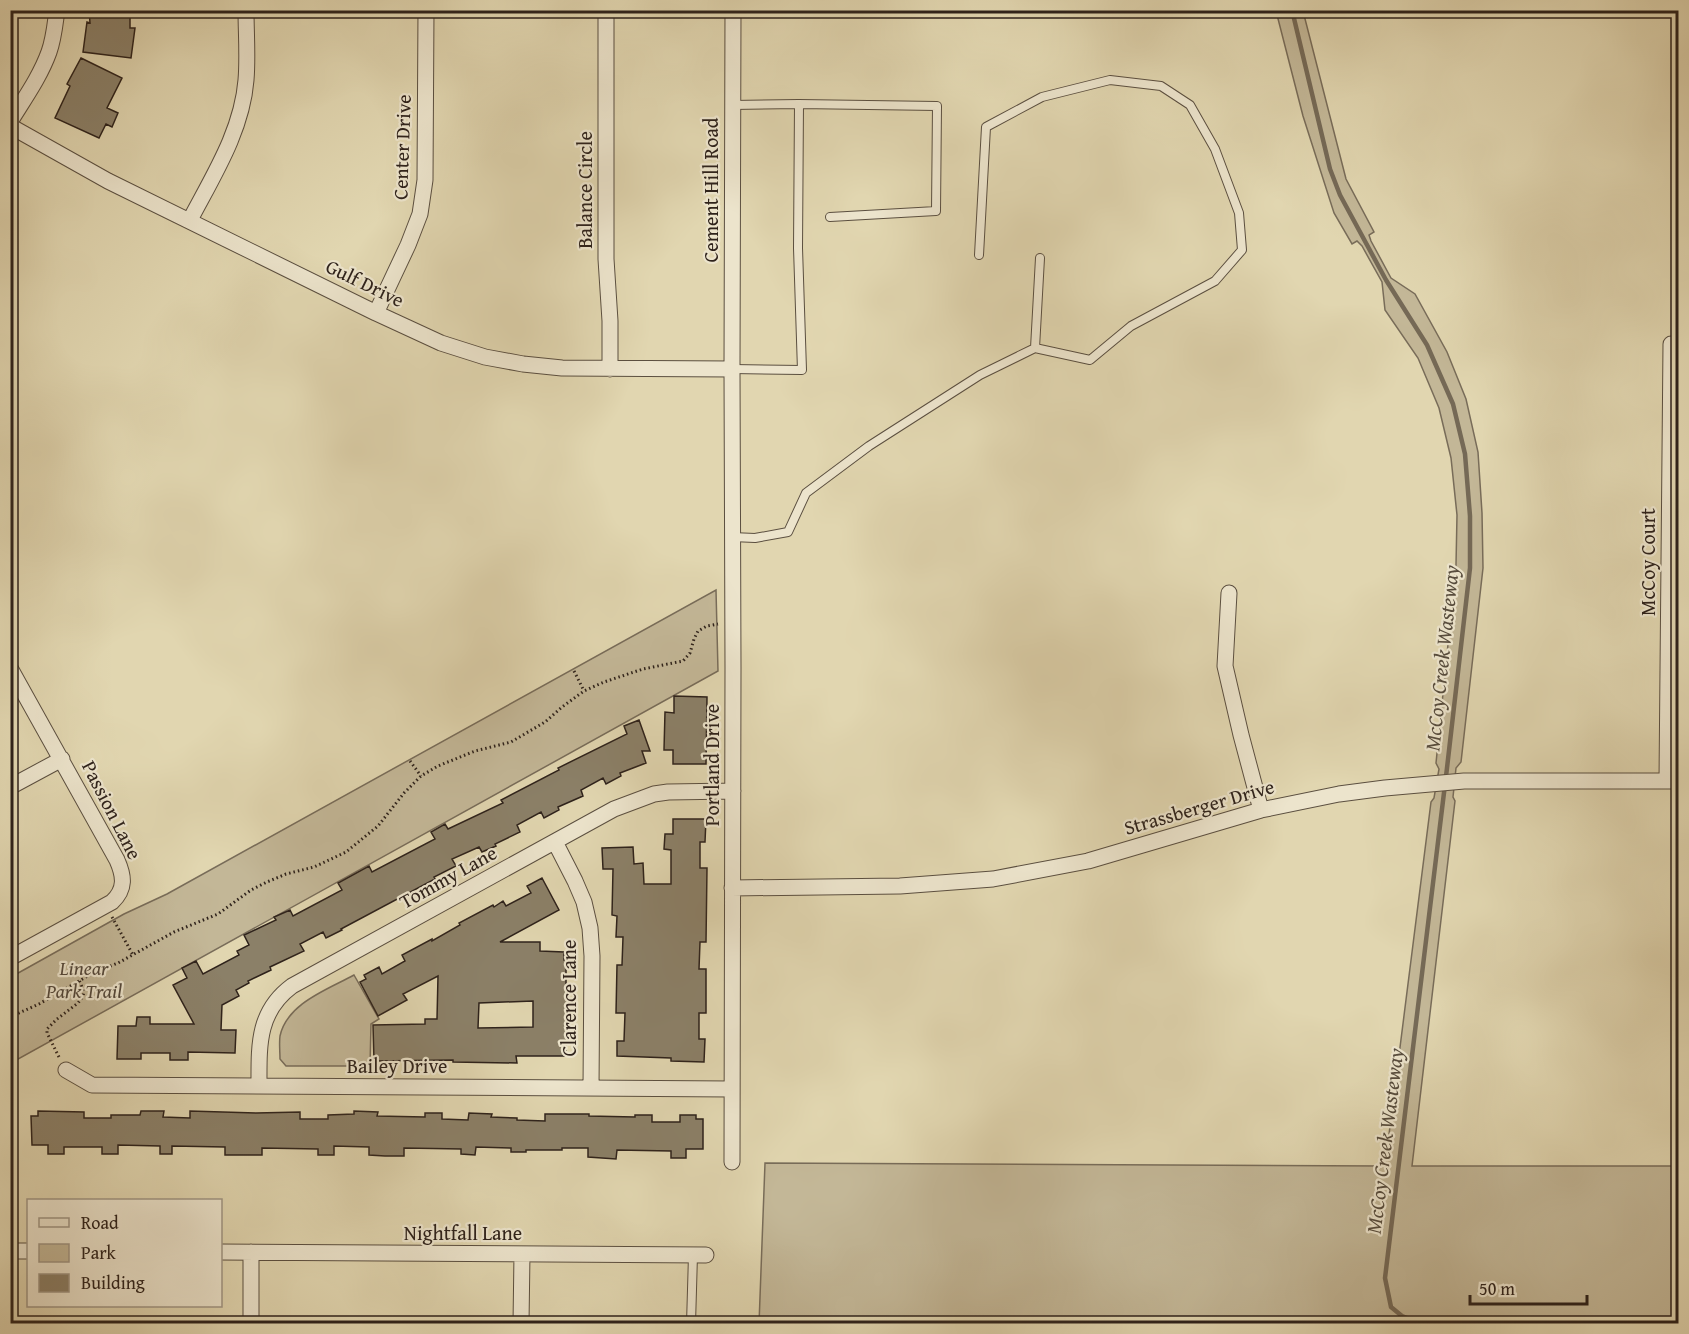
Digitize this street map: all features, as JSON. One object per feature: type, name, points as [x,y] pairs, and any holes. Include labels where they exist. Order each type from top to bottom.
[{"type":"street","points":[[10,124],[49,52],[55,31],[57,10]]},
{"type":"street","points":[[190,220],[230,144],[239,113],[246,81],[246,10]]},
{"type":"street","name":"Center Drive","points":[[376,313],[408,245],[420,214],[422,202],[425,180],[426,10]]},
{"type":"street","name":"Balance Circle","points":[[606,10],[606,259],[610,369]]},
{"type":"street","name":"Cement Hill Road","points":[[732,10],[732,369]]},
{"type":"street","name":"Gulf Drive","points":[[10,124],[108,181],[441,343],[485,357],[562,368],[732,369]]},
{"type":"street","name":"McCoy Court","points":[[1671,344],[1673,780]]},
{"type":"street","name":"Portland Drive","points":[[732,369],[732,1162]]},
{"type":"street","points":[[1228,593],[1225,666],[1261,810]]},
{"type":"street","name":"Passion Lane","points":[[10,668],[62,759],[123,874],[123,884],[117,898],[10,958]]},
{"type":"street","points":[[10,787],[62,759]]},
{"type":"street","name":"Strassberger Drive","points":[[732,888],[900,886],[993,879],[1088,861],[1261,810],[1339,794],[1429,783],[1673,780]]},
{"type":"street","name":"Tommy Lane","points":[[259,1086],[262,1026],[268,1012],[282,993],[292,986],[614,809],[654,794],[684,791],[733,791]]},
{"type":"street","name":"Clarence Lane","points":[[555,842],[584,902],[590,928],[592,956],[591,1088]]},
{"type":"street","name":"Bailey Drive","points":[[66,1070],[92,1085],[731,1089]]},
{"type":"street","points":[[10,1251],[27,1251]]},
{"type":"street","name":"Nightfall Lane","points":[[222,1252],[699,1255]]},
{"type":"street","points":[[251,1252],[251,1323]]},
{"type":"street","points":[[521,1323],[522,1254]]},
{"type":"lane","points":[[732,537],[755,538],[788,532],[806,493],[814,486],[869,446],[980,375],[1035,348],[1090,360],[1131,326],[1215,281],[1242,250],[1239,213],[1215,149],[1190,105],[1161,86],[1110,80],[1042,97],[986,127],[979,255]]},
{"type":"lane","points":[[732,369],[802,370],[798,248],[799,104]]},
{"type":"lane","points":[[732,105],[938,106],[936,211],[830,217]]},
{"type":"lane","points":[[1035,348],[1040,258]]},
{"type":"lane","points":[[691,1323],[699,1255]]},
{"type":"path","points":[[10,1017],[39,1005],[79,980],[133,955],[174,932],[218,914],[251,890],[267,882],[286,874],[314,867],[346,852],[378,826],[404,793],[421,777],[438,766],[511,742],[545,722],[584,691],[622,675],[679,663],[690,653],[695,634],[702,628],[711,625],[733,624]]},
{"type":"path","points":[[574,671],[584,691]]},
{"type":"path","points":[[410,761],[421,777]]},
{"type":"path","points":[[106,905],[133,955]]},
{"type":"path","points":[[66,1070],[47,1029],[81,1000],[84,992],[79,980]]},
{"type":"green space","points":[[1276,11],[1303,11],[1346,179],[1374,232],[1369,235],[1371,241],[1391,278],[1415,294],[1447,352],[1466,399],[1478,452],[1483,568],[1461,762],[1456,768],[1453,797],[1455,801],[1412,1166],[1678,1166],[1678,1323],[759,1324],[765,1163],[1385,1166],[1431,802],[1434,798],[1439,769],[1436,763],[1456,565],[1457,515],[1451,458],[1439,408],[1418,358],[1385,310],[1382,282],[1362,246],[1357,241],[1352,244],[1334,213],[1303,116]]},
{"type":"green space","name":"Linear Park Trail","points":[[716,590],[718,671],[11,1063],[11,977],[124,914],[167,894]]},
{"type":"green space","points":[[354,975],[379,1019],[371,1024],[370,1066],[286,1066],[280,1059],[280,1036],[284,1024],[310,998]]},
{"type":"building","points":[[89,10],[130,10],[130,28],[135,28],[131,58],[83,52],[87,22],[90,23]]},
{"type":"building","points":[[81,58],[122,78],[107,108],[118,113],[112,127],[106,124],[99,138],[55,118],[70,86],[67,84]]},
{"type":"building","points":[[674,696],[707,697],[706,764],[673,764],[673,750],[664,750],[665,712],[674,713]]},
{"type":"building","points":[[639,720],[650,751],[642,751],[646,763],[620,773],[621,776],[606,784],[603,778],[581,790],[583,796],[558,807],[559,810],[544,818],[541,812],[517,825],[520,832],[495,844],[496,846],[482,852],[479,847],[452,859],[456,866],[434,877],[435,879],[326,938],[323,932],[300,944],[304,951],[270,967],[271,970],[248,981],[249,983],[236,990],[239,996],[222,1005],[221,1030],[236,1030],[235,1053],[188,1052],[188,1060],[170,1060],[170,1053],[141,1053],[141,1059],[117,1059],[118,1026],[136,1026],[137,1017],[150,1017],[150,1024],[194,1024],[173,985],[187,978],[182,968],[196,961],[203,974],[239,955],[237,951],[249,945],[244,935],[276,920],[274,917],[290,910],[293,916],[342,890],[338,883],[369,866],[372,872],[435,839],[431,832],[445,824],[448,829],[503,803],[501,800],[559,770],[558,768],[627,734],[624,726]]},
{"type":"building","points":[[673,819],[706,819],[705,842],[700,842],[700,868],[707,868],[706,942],[700,942],[699,969],[706,969],[706,1013],[699,1013],[699,1039],[705,1039],[704,1062],[617,1056],[617,1041],[624,1041],[625,1013],[616,1013],[617,965],[622,965],[623,937],[616,937],[617,916],[612,915],[613,869],[603,869],[602,848],[633,847],[634,864],[643,863],[644,884],[671,884],[671,850],[664,849],[665,834],[673,834]]},
{"type":"building","points":[[542,878],[559,910],[500,942],[540,942],[540,951],[564,952],[567,986],[566,1056],[516,1056],[517,1063],[453,1062],[453,1060],[374,1061],[373,1025],[425,1024],[425,1019],[437,1019],[438,976],[403,994],[407,1000],[378,1016],[360,982],[366,979],[364,975],[379,967],[382,974],[405,961],[402,955],[432,939],[432,941],[460,925],[459,923],[493,905],[494,907],[503,901],[506,906],[531,893],[527,886]],"holes":[[[533,1001],[533,1027],[478,1028],[479,1003]]]},
{"type":"building","points":[[38,1111],[84,1112],[84,1118],[140,1115],[141,1111],[164,1111],[163,1117],[190,1118],[190,1111],[300,1112],[300,1119],[328,1119],[328,1115],[354,1114],[354,1111],[378,1112],[377,1116],[425,1117],[425,1113],[442,1113],[442,1119],[468,1120],[469,1113],[492,1114],[491,1117],[517,1118],[517,1120],[545,1121],[545,1114],[635,1117],[635,1115],[652,1115],[652,1122],[680,1122],[680,1115],[696,1115],[696,1119],[703,1119],[703,1149],[686,1149],[686,1158],[671,1158],[671,1151],[617,1150],[616,1159],[588,1157],[588,1148],[511,1152],[511,1148],[476,1147],[475,1155],[461,1154],[461,1149],[404,1148],[404,1156],[369,1155],[369,1147],[334,1146],[334,1155],[318,1155],[318,1149],[262,1148],[262,1155],[225,1155],[225,1147],[172,1146],[172,1154],[160,1154],[160,1146],[118,1145],[118,1154],[102,1154],[102,1147],[64,1147],[64,1154],[48,1154],[48,1145],[32,1145],[31,1116],[38,1116]]},
{"type":"waterway","name":"McCoy Creek Wasteway","points":[[1292,10],[1330,169],[1340,195],[1386,280],[1427,345],[1453,404],[1465,454],[1470,516],[1470,568],[1385,1278],[1391,1307],[1402,1316],[1422,1324]]}]
